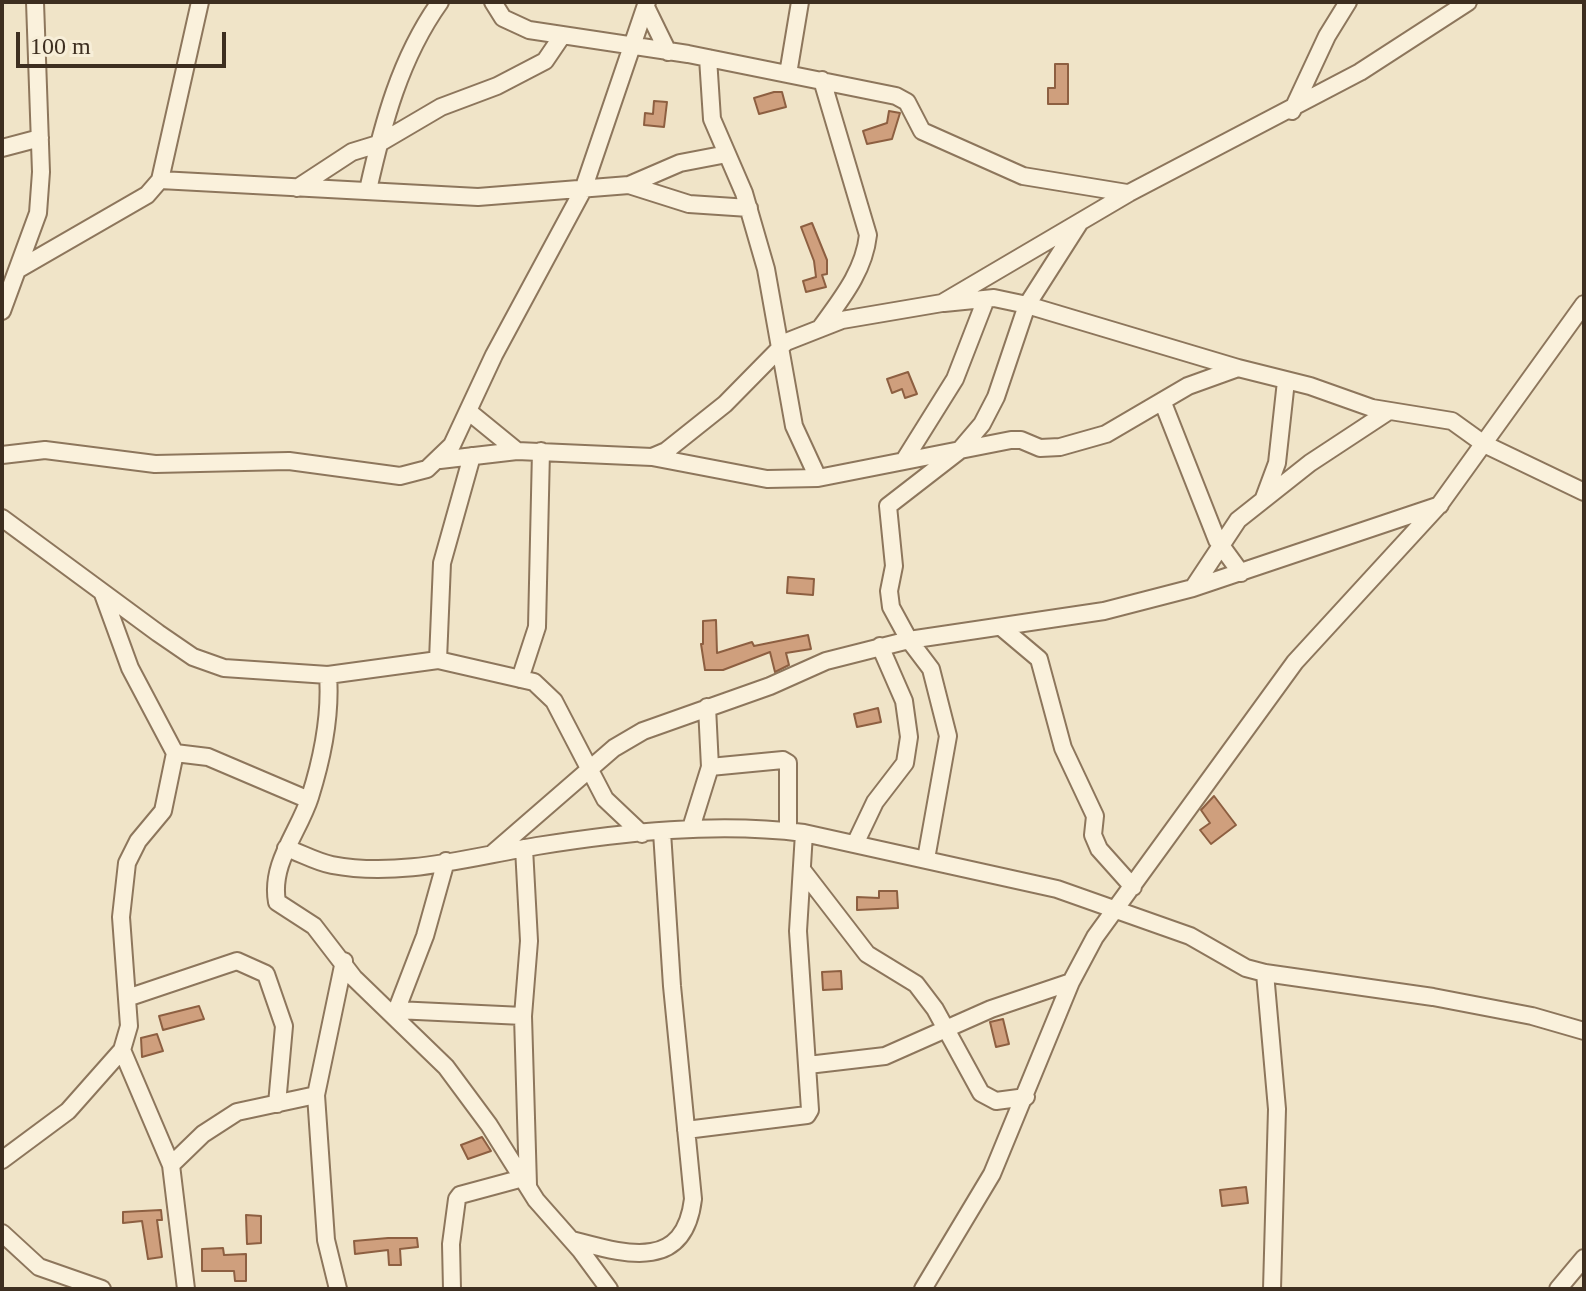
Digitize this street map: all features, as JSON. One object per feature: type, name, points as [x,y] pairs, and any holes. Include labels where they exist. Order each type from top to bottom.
[{"type":"street","points":[[2,311],[38,213],[40,138],[35,2]]},
{"type":"street","points":[[17,270],[147,195],[160,180],[200,2]]},
{"type":"street","points":[[368,190],[378,144],[411,46],[440,2]]},
{"type":"street","points":[[493,2],[503,18],[529,30],[634,49],[708,58],[896,96],[907,102],[922,131],[1023,176],[1093,190],[1129,193]]},
{"type":"street","points":[[788,74],[800,2]]},
{"type":"street","points":[[1292,111],[1327,36],[1348,2]]},
{"type":"street","points":[[942,303],[1129,193],[1292,111],[1468,2]]},
{"type":"street","points":[[2,455],[45,450],[155,464],[289,461],[400,476],[427,469],[440,460],[452,445],[583,190],[634,49],[646,4]]},
{"type":"street","points":[[646,4],[668,52]]},
{"type":"street","points":[[297,188],[352,152],[378,144],[441,107],[497,86],[545,61],[552,56],[562,36]]},
{"type":"street","points":[[708,58],[712,119],[749,208],[766,269],[794,426],[818,478]]},
{"type":"street","points":[[821,327],[857,276],[866,253],[868,235],[822,80]]},
{"type":"street","points":[[2,148],[40,138]]},
{"type":"street","points":[[160,180],[478,197],[629,185],[680,163],[727,154]]},
{"type":"street","points":[[629,185],[689,204],[749,208]]},
{"type":"street","points":[[926,859],[948,736],[931,669],[909,640],[891,607],[889,591],[894,566],[888,506],[959,451],[982,424],[996,397],[1027,305],[1081,220]]},
{"type":"street","points":[[652,457],[666,451],[725,404],[786,342],[821,327],[942,303],[986,299],[1027,305],[1389,411],[1452,421],[1484,444],[1584,492]]},
{"type":"street","points":[[905,459],[955,379],[986,299]]},
{"type":"street","points":[[923,1289],[992,1174],[1071,982],[1095,937],[1295,662],[1440,504],[1584,304]]},
{"type":"street","points":[[440,460],[541,451],[652,457],[767,479],[818,478],[1017,439],[1040,448],[1060,447],[1106,434],[1188,386],[1238,368]]},
{"type":"street","points":[[1263,499],[1277,463],[1286,381]]},
{"type":"street","points":[[1163,403],[1221,547],[1241,573]]},
{"type":"street","points":[[468,411],[517,451]]},
{"type":"street","points":[[1193,588],[1238,520],[1389,411]]},
{"type":"street","points":[[520,679],[537,627],[541,451]]},
{"type":"street","points":[[438,660],[444,552],[472,456]]},
{"type":"street","points":[[492,854],[590,769],[643,731],[770,686],[826,661],[909,640],[1104,611],[1241,573],[1440,504]]},
{"type":"street","points":[[2,518],[193,657],[236,670],[328,675],[438,660],[520,679],[545,690],[605,799],[642,834]]},
{"type":"street","points":[[2,1160],[68,1111],[122,1050],[129,1026],[121,917],[127,863],[138,841],[163,811],[175,753],[130,668],[103,594]]},
{"type":"street","points":[[1001,627],[1039,659],[1063,748],[1095,816],[1093,835],[1099,849],[1133,887]]},
{"type":"street","points":[[855,844],[875,802],[905,763],[909,737],[904,701],[880,646]]},
{"type":"street","points":[[328,675],[324,741],[309,800],[286,848],[279,872],[277,902],[314,926],[344,961],[354,978],[396,1012],[446,1067],[525,1182],[609,1289]]},
{"type":"street","points":[[691,828],[710,767],[707,707]]},
{"type":"street","points":[[175,753],[208,757],[309,800]]},
{"type":"street","points":[[686,1130],[807,1115],[811,1102],[798,931],[803,871],[788,763],[783,760],[710,767]]},
{"type":"street","points":[[286,848],[331,865],[401,869],[524,848],[691,828],[796,832],[1057,889],[1190,936],[1246,968],[1265,973],[1433,997],[1532,1016],[1584,1031]]},
{"type":"street","points":[[572,1240],[634,1255],[654,1252],[681,1234],[690,1217],[693,1199],[672,986],[662,832]]},
{"type":"street","points":[[524,848],[529,941],[523,1016],[525,1182]]},
{"type":"street","points":[[396,1012],[425,936],[446,861]]},
{"type":"street","points":[[803,871],[867,954],[916,984],[987,1098],[996,1101],[1026,1097]]},
{"type":"street","points":[[127,998],[237,961],[266,974],[284,1026],[277,1104]]},
{"type":"street","points":[[338,1289],[326,1240],[316,1095],[344,961]]},
{"type":"street","points":[[1265,973],[1277,1109],[1272,1289]]},
{"type":"street","points":[[808,1065],[885,1056],[946,1029],[1071,982]]},
{"type":"street","points":[[396,1012],[523,1016]]},
{"type":"street","points":[[122,1050],[171,1165],[183,1287]]},
{"type":"street","points":[[171,1165],[203,1134],[237,1112],[316,1095]]},
{"type":"street","points":[[452,1289],[451,1244],[457,1199],[460,1195],[525,1182]]},
{"type":"street","points":[[2,1233],[39,1267],[102,1289]]},
{"type":"street","points":[[1558,1289],[1584,1258]]},
{"type":"building","points":[[1055,64],[1068,64],[1068,104],[1048,104],[1048,88],[1055,88]]},
{"type":"building","points":[[782,92],[786,107],[759,114],[754,98]]},
{"type":"building","points":[[654,101],[667,102],[664,127],[644,125],[645,113],[653,114]]},
{"type":"building","points":[[889,111],[900,113],[892,139],[867,144],[863,131],[887,123]]},
{"type":"building","points":[[812,223],[827,260],[827,274],[822,275],[826,287],[806,292],[803,281],[816,277],[814,261],[801,227]]},
{"type":"building","points":[[908,372],[917,394],[905,398],[902,389],[892,393],[887,379]]},
{"type":"building","points":[[788,577],[814,579],[813,595],[787,593]]},
{"type":"building","points":[[716,620],[717,653],[752,642],[754,646],[808,635],[811,649],[786,653],[789,665],[775,672],[770,652],[723,670],[705,670],[701,644],[703,621]]},
{"type":"building","points":[[878,708],[881,722],[857,727],[854,714]]},
{"type":"building","points":[[1214,796],[1236,825],[1211,844],[1200,830],[1210,823],[1201,810]]},
{"type":"building","points":[[879,891],[897,891],[898,908],[857,910],[857,897],[879,898]]},
{"type":"building","points":[[841,971],[842,989],[823,990],[822,972]]},
{"type":"building","points":[[199,1006],[204,1019],[163,1030],[159,1016]]},
{"type":"building","points":[[1003,1019],[1009,1044],[996,1047],[990,1022]]},
{"type":"building","points":[[157,1034],[163,1051],[142,1057],[141,1038]]},
{"type":"building","points":[[482,1137],[491,1151],[468,1159],[461,1145]]},
{"type":"building","points":[[1246,1187],[1248,1203],[1222,1206],[1220,1190]]},
{"type":"building","points":[[161,1210],[162,1220],[157,1220],[162,1257],[148,1259],[142,1221],[123,1223],[123,1212]]},
{"type":"building","points":[[246,1215],[261,1216],[261,1243],[247,1244]]},
{"type":"building","points":[[417,1238],[418,1247],[400,1249],[401,1265],[389,1265],[388,1250],[355,1254],[354,1241]]},
{"type":"building","points":[[223,1248],[224,1255],[246,1254],[246,1281],[235,1281],[234,1271],[202,1271],[202,1249]]}]
